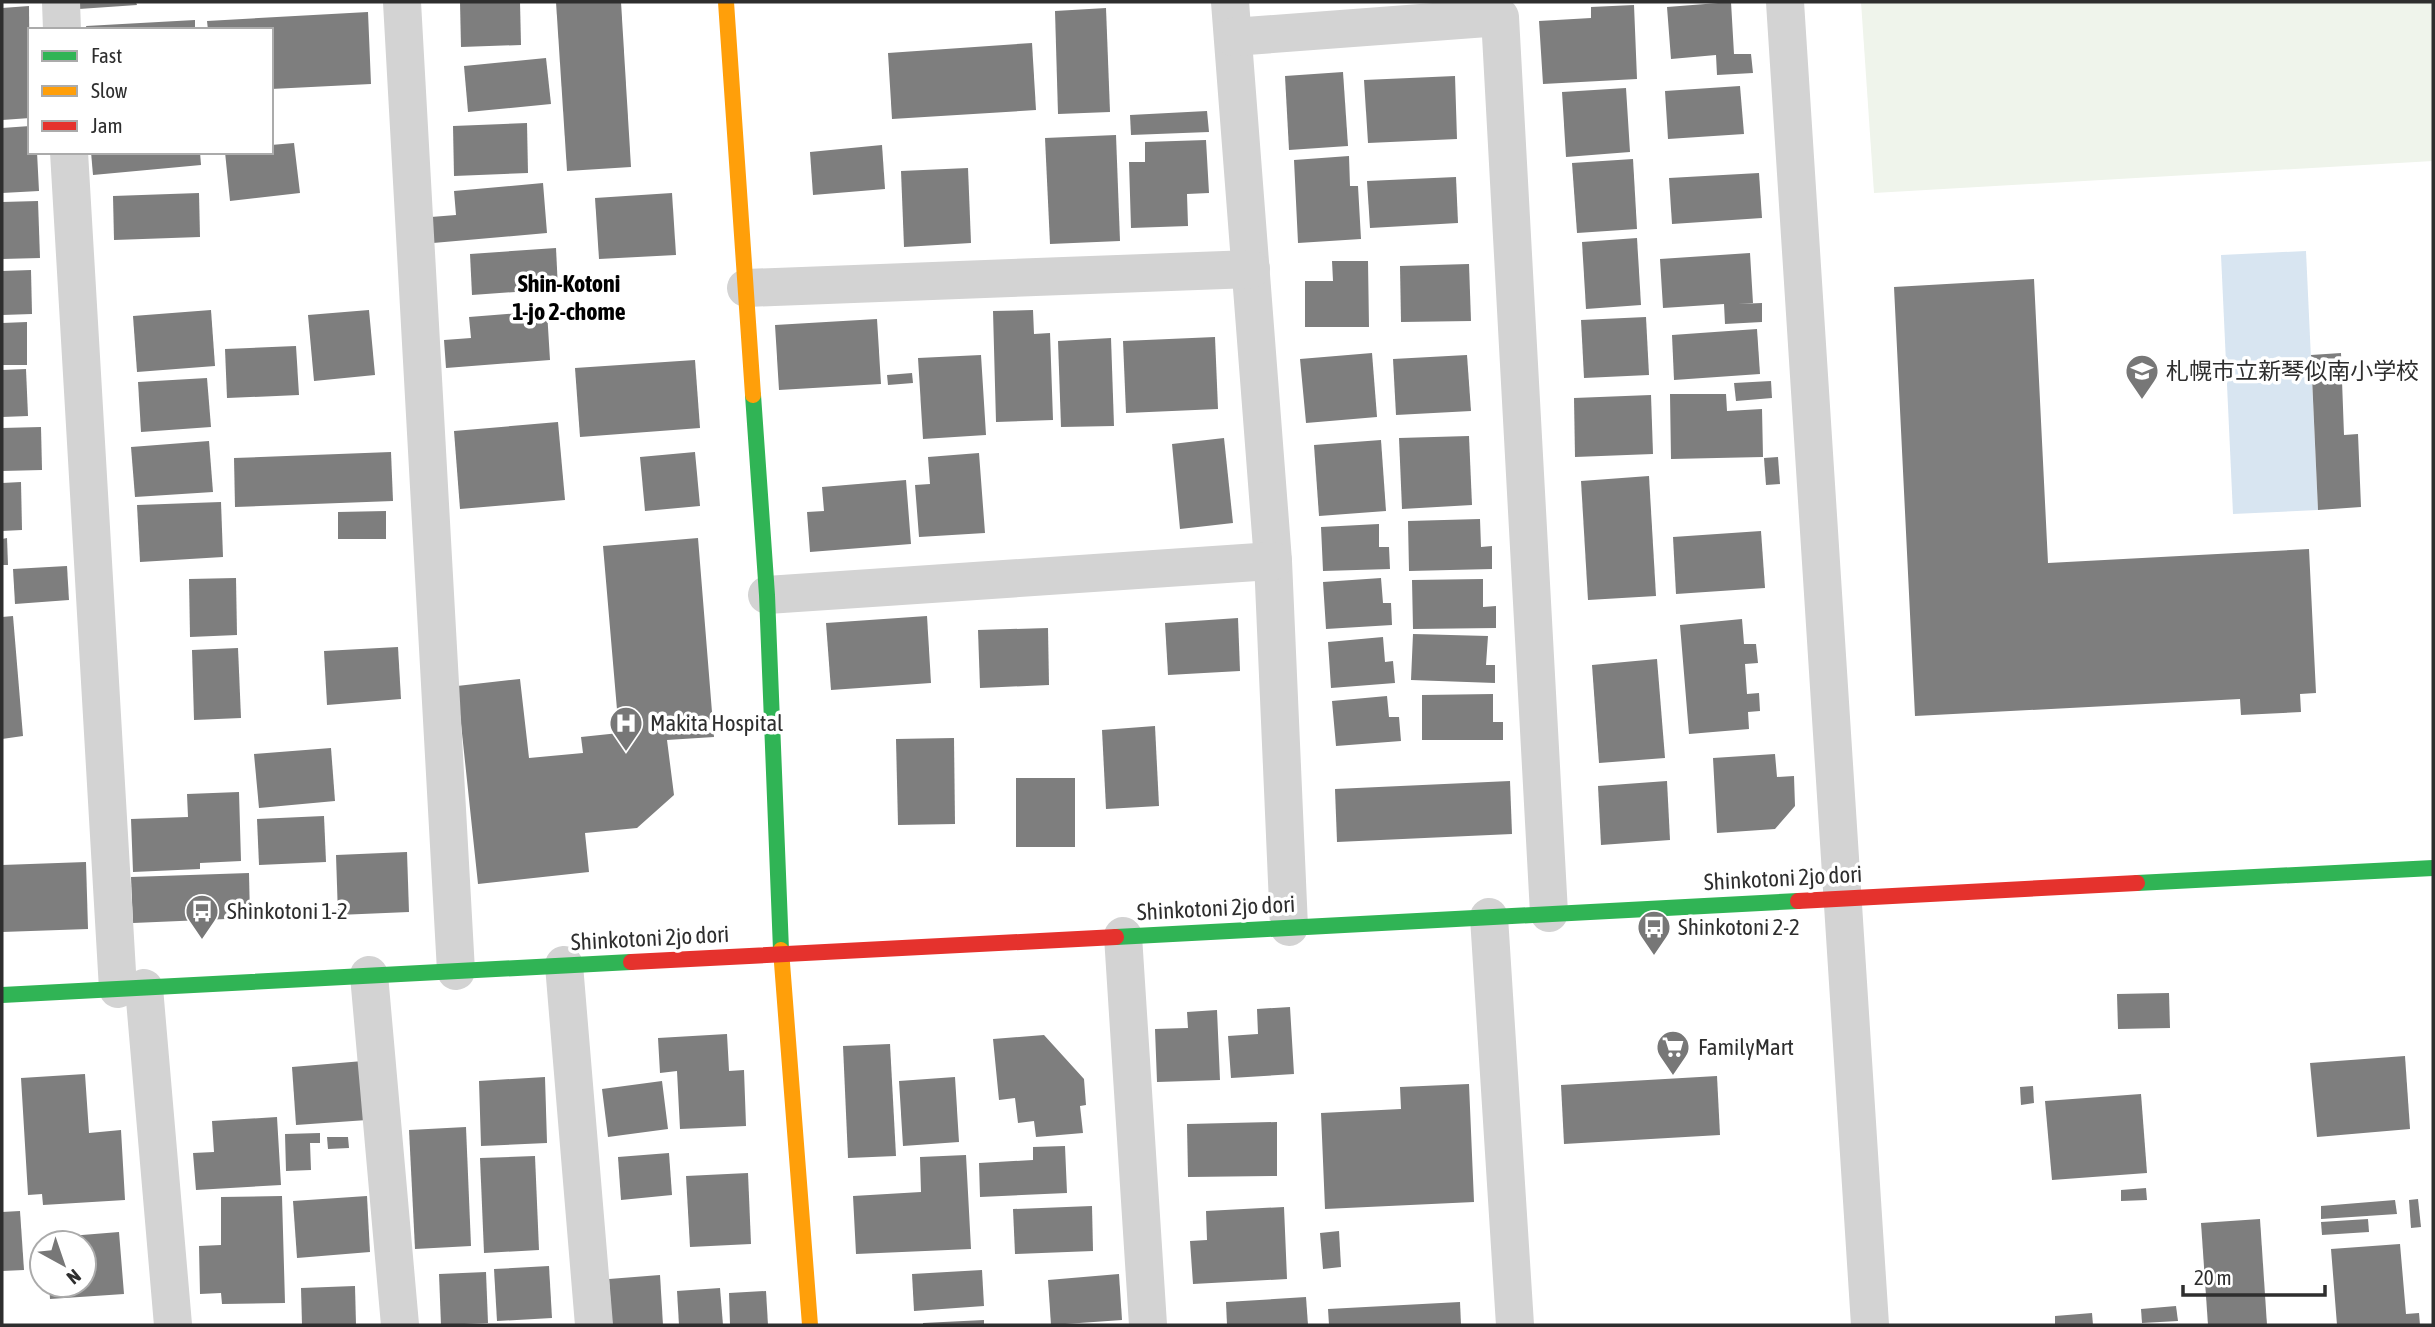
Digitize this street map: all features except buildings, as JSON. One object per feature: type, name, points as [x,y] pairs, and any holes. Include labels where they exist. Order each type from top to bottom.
[{"type":"street","points":[[61,2],[62,28]]},
{"type":"street","points":[[402,2],[456,971]]},
{"type":"street","points":[[726,2],[767,595],[780,954],[810,1325]]},
{"type":"street","points":[[1785,2],[1870,1325]]},
{"type":"street","points":[[1289,927],[1273,561],[1231,19],[1500,17],[1549,913]]},
{"type":"street","points":[[69,154],[131,988],[173,1325]]},
{"type":"street","points":[[746,288],[1251,269]]},
{"type":"street","points":[[767,595],[1273,561]]},
{"type":"street","name":"Shinkotoni 2jo dori","points":[[2,995],[2433,867]]},
{"type":"street","points":[[1489,917],[1515,1325]]},
{"type":"street","points":[[1122,936],[1148,1325]]},
{"type":"street","points":[[564,965],[594,1325]]},
{"type":"street","points":[[369,975],[400,1325]]},
{"type":"shaded area","points":[[1861,2],[2433,2],[2433,161],[1874,193]]},
{"type":"shaded area","points":[[2306,251],[2318,510],[2233,514],[2221,255]]},
{"type":"traffic: fast","points":[[753,395],[767,595],[781,950]]},
{"type":"traffic: fast","points":[[2137,883],[2433,868]]},
{"type":"traffic: fast","points":[[1116,937],[1798,901]]},
{"type":"traffic: fast","points":[[2,995],[631,962]]},
{"type":"traffic: slow","points":[[726,2],[753,395]]},
{"type":"traffic: slow","points":[[781,950],[810,1325]]},
{"type":"traffic: jam","points":[[1798,901],[2137,883]]},
{"type":"traffic: jam","points":[[631,962],[1116,937]]},
{"type":"place","name":"札幌市立新琴似南小学校","points":[[2142,401]]},
{"type":"place","name":"Makita Hospital","points":[[626,753]]},
{"type":"place","name":"Shinkotoni 1-2","points":[[202,941]]},
{"type":"place","name":"Shinkotoni 2-2","points":[[1654,957]]},
{"type":"place","name":"FamilyMart","points":[[1673,1077]]},
{"type":"district","name":"Shin-Kotoni 1-jo 2-chome","points":[[569,297]]}]
